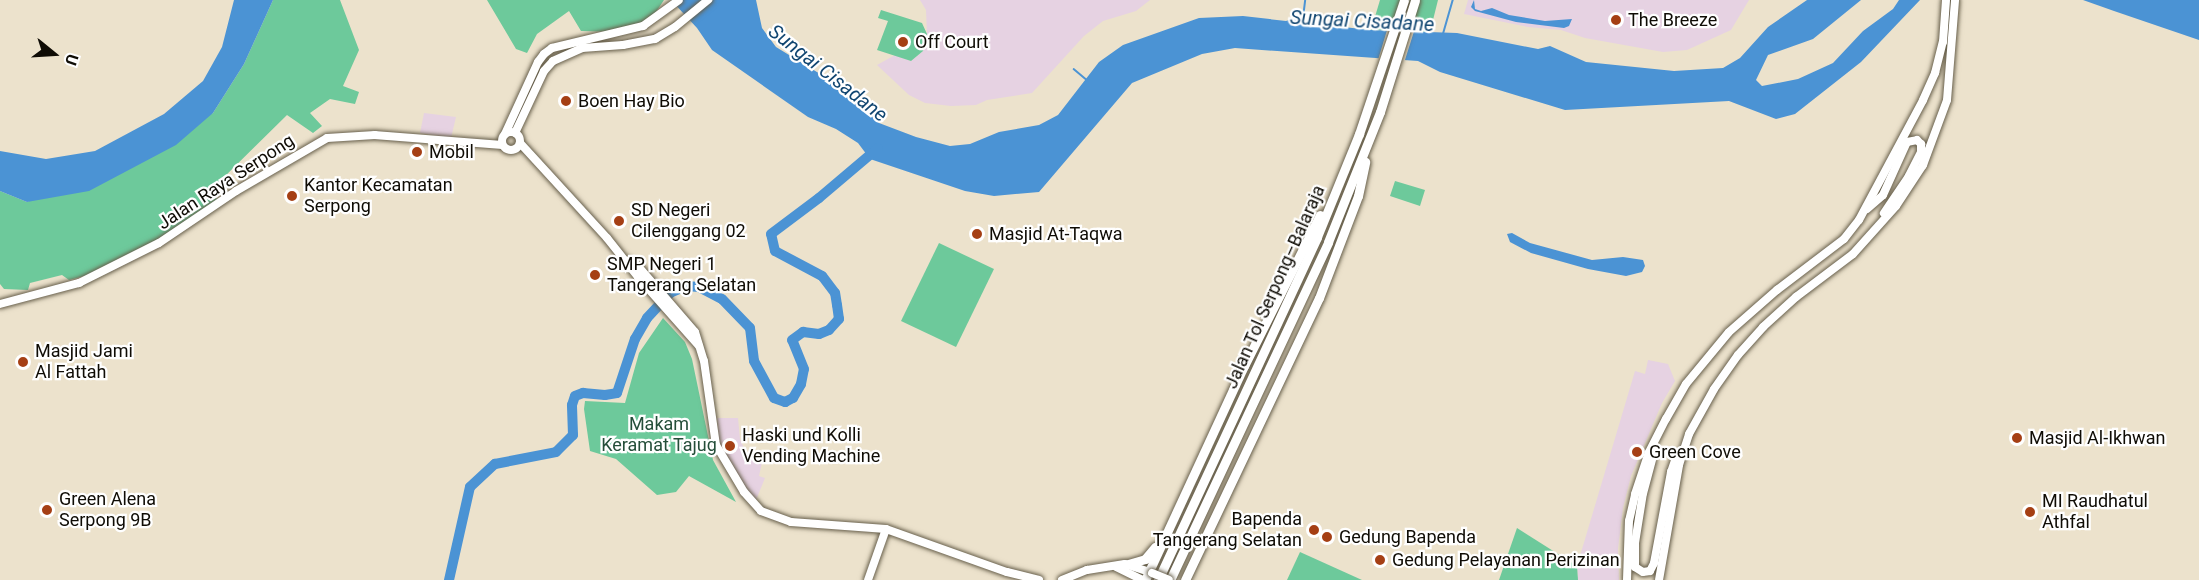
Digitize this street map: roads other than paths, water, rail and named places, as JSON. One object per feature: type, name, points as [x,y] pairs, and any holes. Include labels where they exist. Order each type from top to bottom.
[{"type":"highway","name":"Jalan Tol Serpong–Balaraja","points":[[1149,577],[1314,237],[1359,134],[1404,0]]},
{"type":"highway","name":"Jalan Tol Serpong–Balaraja","points":[[1170,580],[1328,242],[1371,136],[1415,0]]},
{"type":"highway","points":[[1185,580],[1319,297],[1358,196],[1371,136]]},
{"type":"highway","points":[[1149,577],[1244,366],[1314,237]]},
{"type":"highway","points":[[1128,564],[1145,560],[1151,555],[1176,513]]},
{"type":"highway","points":[[1193,580],[1202,546]]},
{"type":"main road","points":[[517,147],[508,150],[503,139],[538,62],[544,54],[552,48],[628,31],[657,16],[679,0]]},
{"type":"main road","points":[[708,0],[675,27],[656,39],[623,45],[582,48],[553,61],[544,71],[515,133],[517,147],[526,153],[627,261],[638,267],[654,290],[695,332],[711,398],[716,445],[744,492],[761,511],[791,522],[886,529],[1007,573],[1039,580]]},
{"type":"main road","points":[[1666,419],[1643,493],[1635,543],[1635,561],[1638,571],[1647,572],[1652,567],[1671,472],[1714,389],[1744,348],[1796,297],[1849,258],[1905,196],[1932,144],[1948,93],[1950,17],[1946,0]]},
{"type":"main road","points":[[1627,580],[1629,521],[1635,494],[1649,452],[1666,419],[1686,384],[1729,332],[1777,290],[1844,239],[1867,209],[1935,73],[1955,0]]},
{"type":"main road","points":[[503,139],[515,133]]},
{"type":"main road","name":"Jalan Raya Serpong","points":[[0,304],[79,283],[117,265],[159,243],[236,191],[327,138],[375,135],[479,142],[503,139]]},
{"type":"main road","points":[[1864,240],[1909,176],[1922,150],[1918,141],[1907,142],[1883,195],[1867,209]]},
{"type":"main road","points":[[1659,580],[1676,482],[1689,434]]},
{"type":"main road","points":[[868,580],[886,529]]},
{"type":"main road","points":[[1062,580],[1087,570],[1128,564],[1149,577]]},
{"type":"main road","points":[[1116,567],[1149,577],[1170,580]]},
{"type":"water","points":[[234,0],[273,0],[244,64],[213,113],[176,145],[89,191],[27,202],[0,191],[0,151],[46,159],[95,151],[164,114],[203,81],[222,47]]},
{"type":"water","points":[[671,0],[756,0],[762,28],[776,47],[843,88],[879,123],[916,137],[950,146],[970,144],[999,132],[1039,125],[1058,115],[1099,62],[1123,45],[1199,18],[1243,16],[1286,21],[1298,17],[1321,19],[1325,25],[1371,30],[1457,33],[1538,49],[1550,46],[1586,62],[1674,71],[1723,68],[1740,58],[1768,27],[1807,0],[1861,0],[1813,39],[1768,55],[1756,80],[1762,86],[1798,79],[1833,63],[1863,31],[1893,9],[1899,0],[1920,0],[1861,62],[1795,114],[1776,119],[1729,101],[1565,110],[1440,72],[1418,61],[1235,48],[1202,54],[1132,83],[1039,192],[994,196],[965,191],[870,159],[858,143],[836,129],[808,117],[712,50],[697,28]]},
{"type":"water","points":[[1474,0],[1475,9],[1481,11],[1492,8],[1509,15],[1545,21],[1572,19],[1569,26],[1564,28],[1516,22],[1475,11],[1471,7]]},
{"type":"water","points":[[2083,0],[2199,0],[2199,40],[2114,11]]},
{"type":"water","points":[[1512,233],[1530,243],[1592,260],[1623,257],[1643,260],[1645,266],[1642,272],[1626,276],[1588,269],[1531,253],[1510,242],[1507,234]]},
{"type":"waterway","name":"Sungai Cisadane","points":[[1443,34],[1453,0]]},
{"type":"waterway","name":"Sungai Cisadane","points":[[1303,18],[1305,1]]},
{"type":"waterway","points":[[1074,69],[1087,80]]},
{"type":"waterway","points":[[449,580],[470,487],[495,464],[556,452],[573,435],[572,405],[575,396],[583,393],[605,395],[617,393],[635,339],[647,318],[670,293],[686,286],[699,287],[722,299],[750,328],[754,361],[774,398],[785,402],[793,398],[801,384],[804,369],[792,340],[803,332],[819,334],[829,330],[839,319],[835,293],[822,276],[775,251],[771,234],[819,198],[878,148]]},
{"type":"place","name":"The Breeze","points":[[1616,20]]},
{"type":"place","name":"Off Court","points":[[903,42]]},
{"type":"place","name":"Boen Hay Bio","points":[[566,101]]},
{"type":"place","name":"Mobil","points":[[417,152]]},
{"type":"place","name":"Kantor Kecamatan Serpong","points":[[292,196]]},
{"type":"place","name":"SD Negeri Cilenggang 02","points":[[619,221]]},
{"type":"place","name":"Masjid At-Taqwa","points":[[977,234]]},
{"type":"place","name":"SMP Negeri 1 Tangerang Selatan","points":[[595,275]]},
{"type":"place","name":"Masjid Jami Al Fattah","points":[[23,362]]},
{"type":"place","name":"Masjid Al-Ikhwan","points":[[2017,438]]},
{"type":"place","name":"Haski und Kolli Vending Machine","points":[[730,446]]},
{"type":"place","name":"Green Cove","points":[[1637,452]]},
{"type":"place","name":"Green Alena Serpong 9B","points":[[47,510]]},
{"type":"place","name":"MI Raudhatul Athfal","points":[[2030,512]]},
{"type":"place","name":"Bapenda Tangerang Selatan","points":[[1314,530]]},
{"type":"place","name":"Gedung Bapenda","points":[[1327,537]]},
{"type":"place","name":"Gedung Pelayanan Perizinan","points":[[1380,560]]},
{"type":"park label","name":"Makam Keramat Tajug","points":[[659,435]]}]
